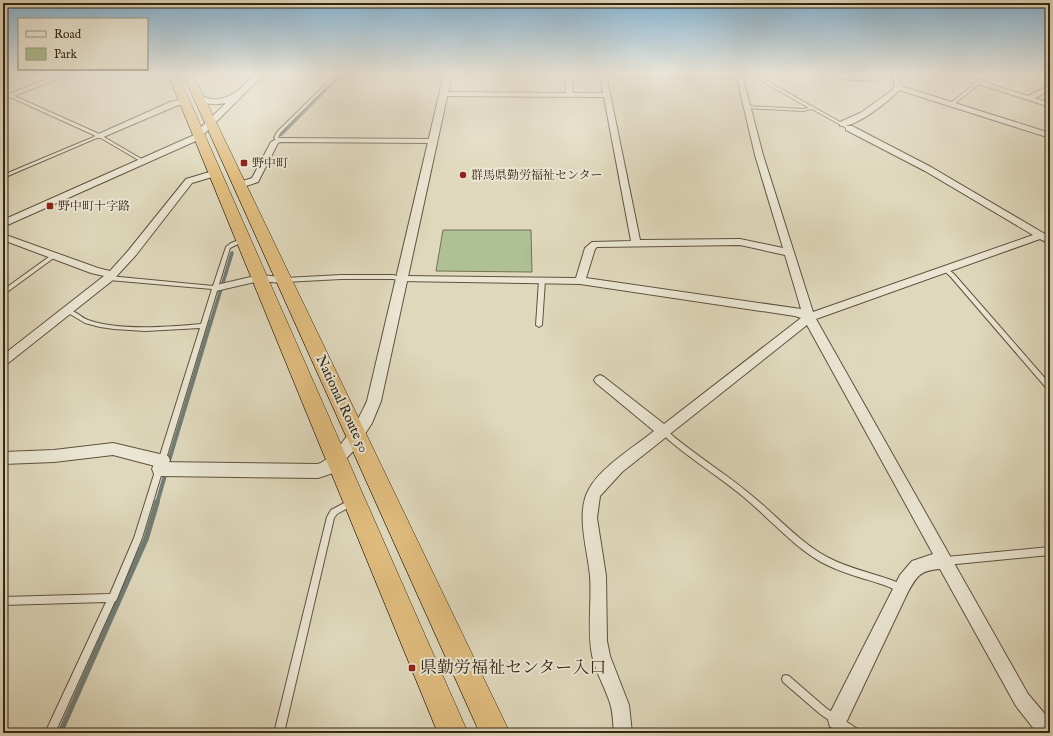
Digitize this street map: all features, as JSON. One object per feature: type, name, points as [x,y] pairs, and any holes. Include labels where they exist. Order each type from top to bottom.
[{"type":"highway","name":"National Route 50","points":[[196,108],[205,129],[240,185],[495,733]]},
{"type":"highway","name":"National Route 50","points":[[205,129],[216,174],[453,733]]},
{"type":"street","points":[[98,136],[163,108]]},
{"type":"street","points":[[3,224],[191,141],[226,108]]},
{"type":"street","points":[[3,458],[54,456],[113,449],[155,460],[161,464],[318,471],[327,468],[337,459],[356,436],[367,419],[374,400],[403,279],[441,108]]},
{"type":"street","points":[[610,108],[636,243]]},
{"type":"street","points":[[747,108],[759,155],[810,317],[1022,700],[1049,733]]},
{"type":"street","points":[[846,126],[873,108]]},
{"type":"street","points":[[965,108],[1050,136]]},
{"type":"street","points":[[846,126],[928,169],[1050,241]]},
{"type":"street","points":[[240,185],[253,182],[257,178],[261,166],[275,142],[278,140],[433,141]]},
{"type":"street","points":[[3,361],[68,311],[110,276],[146,237],[187,183],[194,179],[216,174]]},
{"type":"street","points":[[623,733],[620,705],[601,656],[599,641],[598,576],[590,518],[590,505],[594,493],[602,483],[617,468],[800,323],[810,317],[1040,236]]},
{"type":"street","points":[[3,237],[110,276]]},
{"type":"street","points":[[580,281],[591,246],[600,244],[742,242],[790,253]]},
{"type":"street","points":[[216,288],[259,278],[283,280]]},
{"type":"street","points":[[403,279],[580,281],[797,312],[810,317]]},
{"type":"street","points":[[600,380],[664,432]]},
{"type":"street","points":[[837,720],[910,571],[921,563],[944,561]]},
{"type":"lane","points":[[34,108],[98,136],[143,161]]},
{"type":"lane","points":[[278,140],[276,138],[278,133],[303,108]]},
{"type":"lane","points":[[772,108],[803,110],[811,108]]},
{"type":"lane","points":[[814,108],[846,126]]},
{"type":"lane","points":[[3,177],[98,136]]},
{"type":"lane","points":[[50,733],[113,598],[138,538],[228,247],[244,240]]},
{"type":"lane","points":[[3,292],[53,256]]},
{"type":"lane","points":[[945,269],[952,275],[1050,388]]},
{"type":"lane","points":[[110,276],[216,288]]},
{"type":"lane","points":[[283,280],[341,277],[393,277],[403,279]]},
{"type":"lane","points":[[538,325],[542,280]]},
{"type":"lane","points":[[68,311],[86,322],[107,326],[135,328],[204,326]]},
{"type":"lane","points":[[664,432],[748,496],[821,558],[835,566],[890,582],[901,588]]},
{"type":"lane","points":[[279,733],[331,517],[334,512],[355,500]]},
{"type":"lane","points":[[944,561],[1050,551]]},
{"type":"lane","points":[[3,601],[113,598]]},
{"type":"lane","points":[[786,679],[823,711],[856,733]]},
{"type":"green space","points":[[443,230],[531,230],[532,272],[436,271]]},
{"type":"waterway","points":[[281,135],[308,108]]},
{"type":"waterway","points":[[211,322],[232,253]]},
{"type":"waterway","points":[[168,464],[211,321]]},
{"type":"waterway","points":[[157,503],[166,472]]},
{"type":"waterway","points":[[60,733],[146,539],[157,502]]},
{"type":"place","name":"野中町","points":[[244,163]]},
{"type":"place","name":"群馬県勤労福祉センター","points":[[463,175]]},
{"type":"place","name":"野中町十字路","points":[[50,206]]},
{"type":"place","name":"県勤労福祉センター入口","points":[[412,668]]}]
